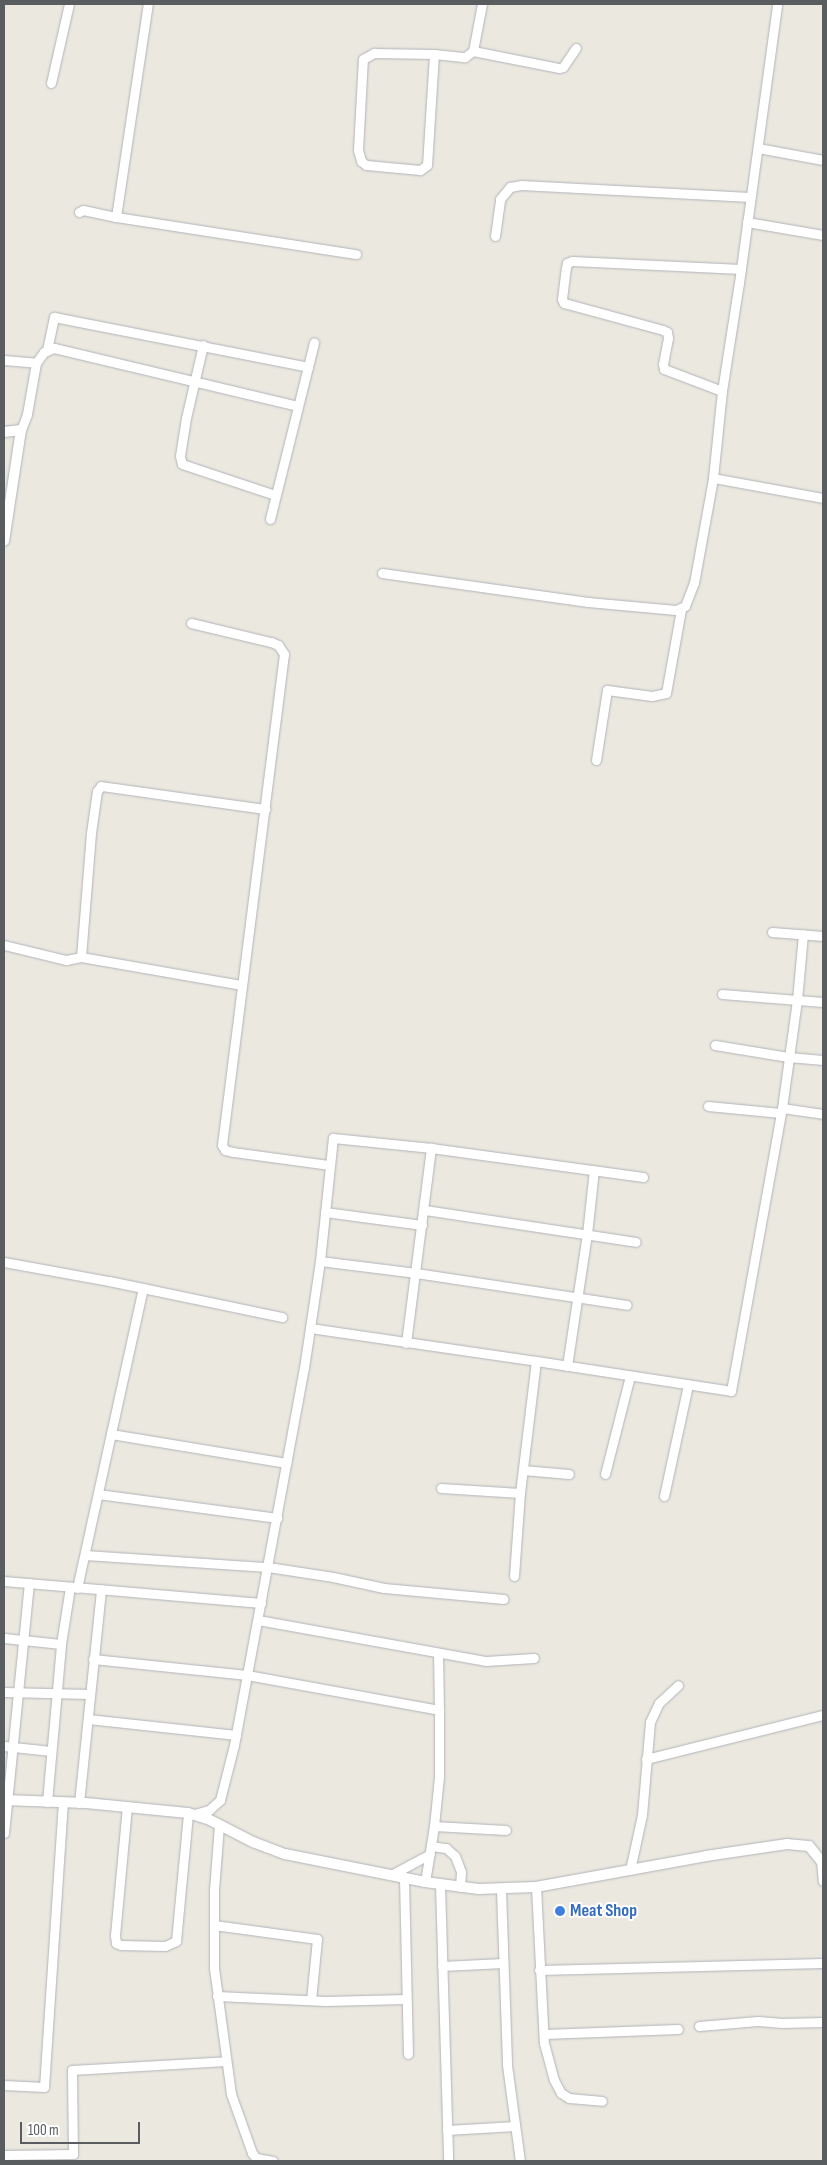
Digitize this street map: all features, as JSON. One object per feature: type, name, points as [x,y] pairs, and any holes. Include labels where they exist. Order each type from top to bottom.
[{"type":"street","points":[[51,83],[69,4]]},
{"type":"street","points":[[116,217],[148,4]]},
{"type":"street","points":[[434,54],[427,165],[420,170],[366,166],[361,161],[358,150],[363,59],[374,53],[434,54],[465,57],[473,51],[482,4]]},
{"type":"street","points":[[596,760],[606,690],[652,696],[666,693],[681,610],[685,606],[694,583],[713,478],[722,391],[758,148],[776,4]]},
{"type":"street","points":[[473,51],[559,68],[576,48]]},
{"type":"street","points":[[758,148],[823,160]]},
{"type":"street","points":[[495,236],[500,199],[510,187],[521,185],[750,197]]},
{"type":"street","points":[[79,212],[83,210],[116,217],[356,254]]},
{"type":"street","points":[[747,222],[823,235]]},
{"type":"street","points":[[722,391],[664,369],[667,332],[564,303],[562,299],[566,268],[572,261],[741,268]]},
{"type":"street","points":[[47,350],[54,317],[308,367]]},
{"type":"street","points":[[270,519],[314,342]]},
{"type":"street","points":[[203,345],[196,382],[186,418],[180,456],[182,464],[275,495]]},
{"type":"street","points":[[4,541],[20,430],[27,414],[36,364],[40,356],[47,350],[54,348],[297,406]]},
{"type":"street","points":[[4,360],[36,364]]},
{"type":"street","points":[[4,432],[20,430]]},
{"type":"street","points":[[713,478],[823,498]]},
{"type":"street","points":[[382,573],[588,602],[681,610]]},
{"type":"street","points":[[191,623],[271,642],[278,645],[284,654],[250,927],[240,985],[222,1146],[225,1150],[233,1152],[329,1165]]},
{"type":"street","points":[[81,957],[91,833],[98,791],[101,786],[265,809]]},
{"type":"street","points":[[772,932],[823,936]]},
{"type":"street","points":[[310,1328],[406,1344],[536,1361],[731,1391],[782,1110],[797,1000],[802,934]]},
{"type":"street","points":[[4,946],[66,960],[75,960],[81,957],[240,985]]},
{"type":"street","points":[[722,994],[823,1002]]},
{"type":"street","points":[[715,1045],[788,1057],[823,1060]]},
{"type":"street","points":[[708,1106],[823,1114]]},
{"type":"street","points":[[191,1814],[209,1810],[222,1796],[236,1734],[277,1518],[310,1328],[320,1261],[331,1141],[337,1137],[431,1148],[643,1178]]},
{"type":"street","points":[[406,1344],[425,1210],[431,1148]]},
{"type":"street","points":[[567,1366],[588,1234],[594,1170]]},
{"type":"street","points":[[425,1210],[636,1242]]},
{"type":"street","points":[[325,1212],[422,1225]]},
{"type":"street","points":[[320,1261],[416,1273],[627,1305]]},
{"type":"street","points":[[4,1262],[282,1317]]},
{"type":"street","points":[[47,1802],[61,1644],[74,1588],[85,1555],[143,1288]]},
{"type":"street","points":[[514,1576],[520,1494],[536,1361]]},
{"type":"street","points":[[605,1474],[630,1376]]},
{"type":"street","points":[[664,1496],[688,1384]]},
{"type":"street","points":[[111,1434],[287,1463]]},
{"type":"street","points":[[523,1470],[569,1474]]},
{"type":"street","points":[[441,1488],[520,1494]]},
{"type":"street","points":[[98,1494],[277,1518]]},
{"type":"street","points":[[85,1555],[268,1567],[333,1576],[384,1588],[503,1599]]},
{"type":"street","points":[[4,1581],[261,1603]]},
{"type":"street","points":[[4,1833],[8,1746],[18,1693],[30,1583]]},
{"type":"street","points":[[79,1803],[101,1590]]},
{"type":"street","points":[[258,1620],[486,1661],[534,1658]]},
{"type":"street","points":[[4,1638],[61,1644]]},
{"type":"street","points":[[425,1882],[434,1826],[440,1761],[438,1653]]},
{"type":"street","points":[[93,1659],[247,1675],[439,1710]]},
{"type":"street","points":[[630,1870],[642,1815],[651,1717],[663,1698],[678,1685]]},
{"type":"street","points":[[4,1692],[90,1694]]},
{"type":"street","points":[[646,1759],[823,1715]]},
{"type":"street","points":[[88,1720],[236,1734]]},
{"type":"street","points":[[8,1746],[51,1751]]},
{"type":"street","points":[[5,1800],[128,1806],[191,1814],[285,1854],[391,1876],[460,1887],[501,1890],[536,1887],[786,1844],[806,1844],[822,1861],[823,1881]]},
{"type":"street","points":[[4,2085],[44,2087],[63,1802]]},
{"type":"street","points":[[128,1806],[120,1864],[115,1938],[116,1944],[121,1945],[165,1946],[176,1941],[191,1814]]},
{"type":"street","points":[[219,1825],[214,1925],[217,1996],[233,2104],[252,2153],[256,2158],[274,2161]]},
{"type":"street","points":[[434,1826],[506,1830]]},
{"type":"street","points":[[391,1876],[430,1850],[446,1848],[455,1856],[461,1872],[460,1887]]},
{"type":"street","points":[[404,1878],[408,2054]]},
{"type":"street","points":[[440,1885],[448,2161]]},
{"type":"street","points":[[536,1887],[539,1970],[544,2034],[550,2069],[561,2093],[569,2098],[602,2101]]},
{"type":"street","points":[[501,1890],[507,2065],[520,2161]]},
{"type":"street","points":[[214,1925],[317,1939],[311,2000]]},
{"type":"street","points":[[539,1970],[823,1963]]},
{"type":"street","points":[[442,1966],[504,1964]]},
{"type":"street","points":[[217,1996],[311,2000],[406,1999]]},
{"type":"street","points":[[699,2026],[758,2021],[782,2023],[823,2022]]},
{"type":"street","points":[[544,2034],[678,2029]]},
{"type":"street","points":[[4,2155],[73,2154],[72,2070],[226,2061]]},
{"type":"street","points":[[447,2130],[515,2126]]},
{"type":"place","name":"Meat Shop","points":[[560,1911]]}]
